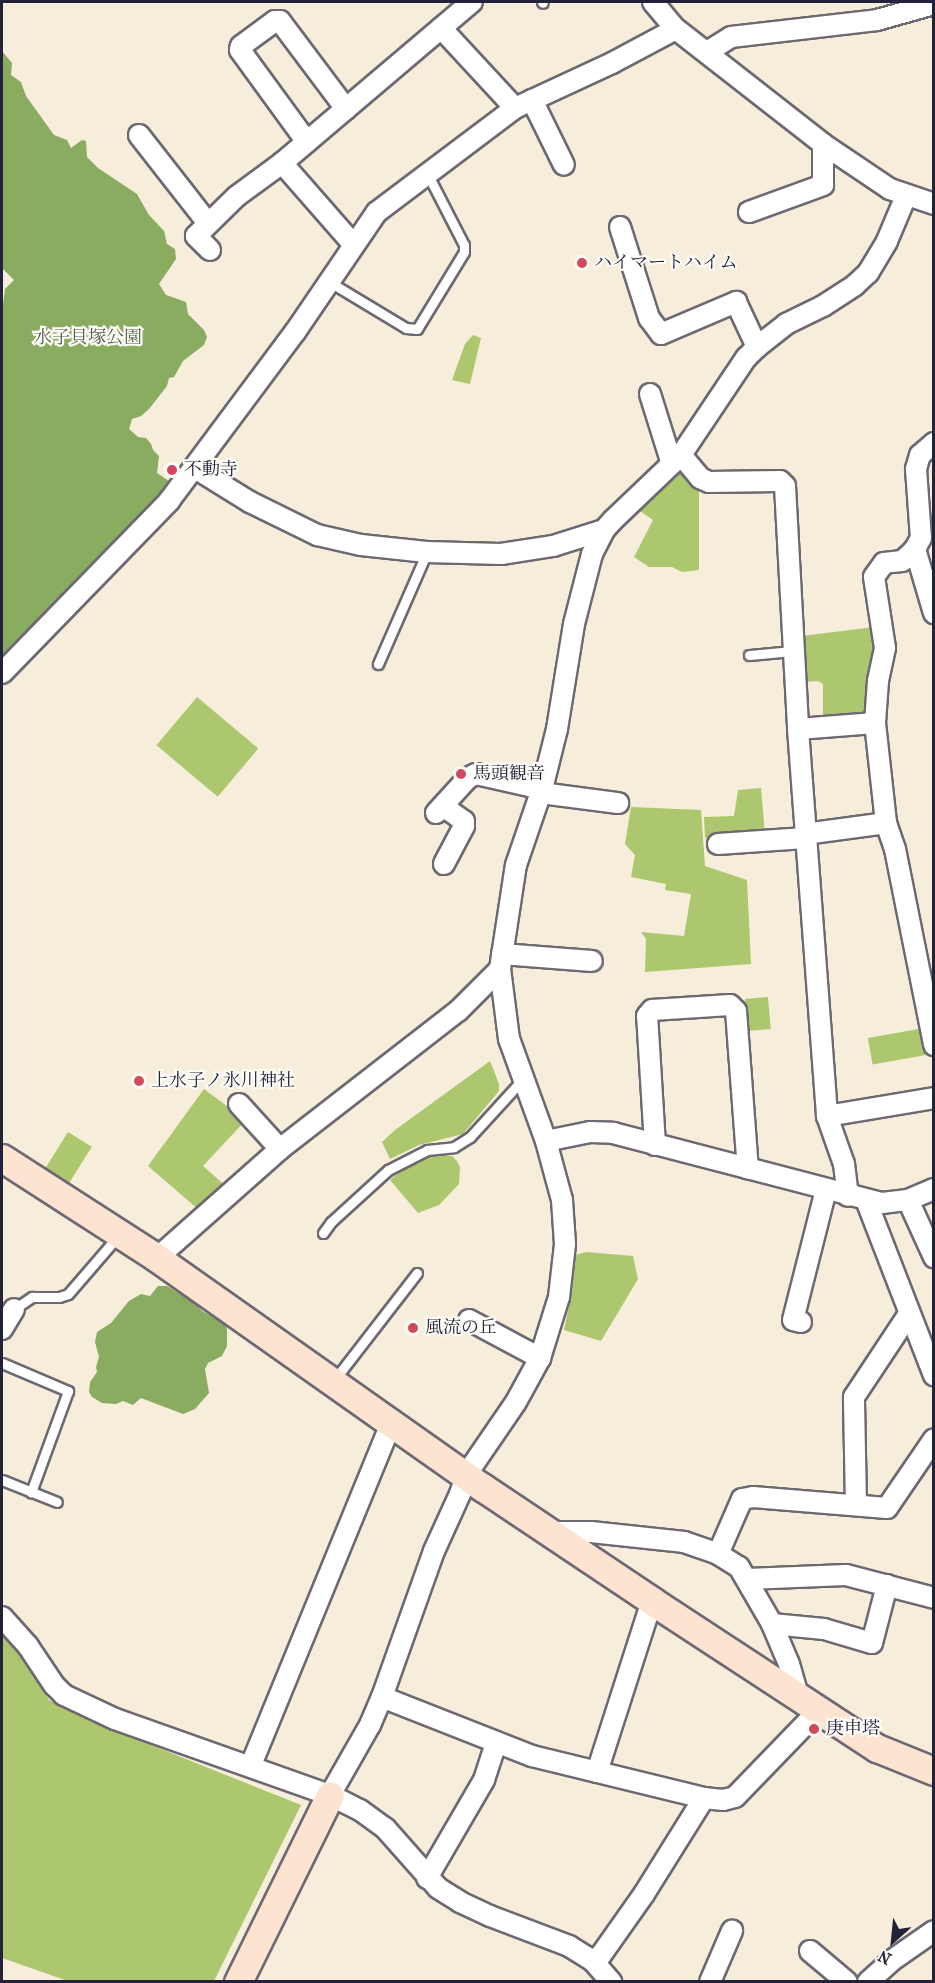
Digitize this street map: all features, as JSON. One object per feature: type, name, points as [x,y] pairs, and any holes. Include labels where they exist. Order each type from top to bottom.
[{"type":"street","points":[[210,250],[196,236],[207,222],[282,163],[472,2]]},
{"type":"street","points":[[653,2],[676,29],[823,144],[906,196],[933,204]]},
{"type":"street","points":[[707,52],[731,37],[877,20],[933,4]]},
{"type":"street","points":[[307,142],[240,50],[241,46],[275,21],[280,21],[346,109]]},
{"type":"street","points":[[441,28],[523,104],[564,165]]},
{"type":"street","points":[[2,673],[169,501],[195,468],[377,212],[427,172],[523,104],[612,63],[676,29]]},
{"type":"street","points":[[139,135],[207,222]]},
{"type":"street","points":[[749,212],[823,185],[823,144]]},
{"type":"street","points":[[282,163],[353,244]]},
{"type":"street","points":[[238,1982],[330,1795],[370,1725],[434,1551],[460,1494],[466,1475],[516,1402],[540,1358],[560,1297],[565,1244],[562,1200],[546,1141],[509,1039],[501,962],[516,866],[542,791],[559,718],[574,624],[592,554],[604,530],[676,460],[746,358],[786,324],[823,306],[847,291],[868,273],[887,241],[906,196]]},
{"type":"street","points":[[620,227],[649,318],[661,334],[736,302],[757,347]]},
{"type":"street","points":[[650,394],[676,460],[700,478],[709,482],[780,481],[785,486],[805,836],[827,1116],[857,1198],[909,1314],[933,1375]]},
{"type":"street","points":[[933,442],[920,455],[916,469],[926,591],[933,606]]},
{"type":"street","points":[[195,468],[250,502],[318,535],[361,545],[426,552],[527,552],[604,530]]},
{"type":"street","points":[[923,539],[902,561],[884,563],[874,577],[885,648],[878,681],[875,723],[886,823],[895,849],[933,1045]]},
{"type":"street","points":[[798,729],[875,723]]},
{"type":"street","points":[[444,864],[464,820],[440,810],[468,778],[476,774],[542,791],[618,803]]},
{"type":"street","points":[[718,844],[805,836],[886,823]]},
{"type":"street","points":[[157,1258],[280,1149],[458,1011],[501,962],[592,961]]},
{"type":"street","points":[[655,1145],[647,1016],[652,1010],[730,1005],[736,1011],[748,1169]]},
{"type":"street","points":[[827,1116],[933,1098]]},
{"type":"street","points":[[239,1104],[280,1149]]},
{"type":"street","points":[[546,1141],[590,1132],[613,1133],[882,1203],[908,1200],[933,1189]]},
{"type":"street","points":[[2,1158],[157,1258],[466,1475],[652,1601],[878,1748],[933,1771]]},
{"type":"street","points":[[801,1322],[793,1320],[826,1190]]},
{"type":"street","points":[[908,1200],[933,1257]]},
{"type":"street","points":[[2,1329],[14,1309]]},
{"type":"street","points":[[856,1505],[854,1397],[909,1314]]},
{"type":"street","points":[[469,1320],[540,1358]]},
{"type":"street","points":[[251,1766],[392,1422]]},
{"type":"street","points":[[718,1554],[742,1499],[753,1497],[887,1508],[933,1439]]},
{"type":"street","points":[[550,1532],[591,1532],[684,1542],[718,1554],[739,1567],[772,1624],[809,1704]]},
{"type":"street","points":[[747,1579],[846,1575],[933,1598]]},
{"type":"street","points":[[772,1624],[824,1629],[872,1643],[887,1585]]},
{"type":"street","points":[[597,1772],[652,1601]]},
{"type":"street","points":[[2,1617],[28,1646],[54,1685],[64,1695],[115,1719],[330,1795],[360,1809],[385,1828],[428,1878],[460,1902],[569,1946],[593,1961],[611,1982]]},
{"type":"street","points":[[382,1697],[532,1756],[704,1798],[723,1800],[735,1797],[809,1704]]},
{"type":"street","points":[[428,1878],[484,1780],[496,1743]]},
{"type":"street","points":[[593,1961],[602,1955],[644,1894],[704,1798]]},
{"type":"street","points":[[710,1982],[732,1931]]},
{"type":"street","points":[[868,1982],[891,1961],[933,1931]]},
{"type":"street","points":[[810,1951],[847,1982]]},
{"type":"lane","points":[[328,282],[406,328],[417,328],[464,252],[464,245],[427,172]]},
{"type":"lane","points":[[378,664],[426,552]]},
{"type":"lane","points":[[749,655],[793,651]]},
{"type":"lane","points":[[323,1233],[331,1222],[388,1170],[428,1150],[454,1147],[470,1137],[522,1080]]},
{"type":"lane","points":[[14,1309],[32,1297],[59,1297],[68,1294],[120,1234]]},
{"type":"lane","points":[[334,1381],[417,1273]]},
{"type":"lane","points":[[2,1363],[68,1391],[31,1492]]},
{"type":"lane","points":[[2,1480],[57,1502]]},
{"type":"green space","name":"水子貝塚公園","points":[[2,51],[12,63],[11,75],[21,82],[26,96],[54,135],[67,140],[71,148],[82,140],[86,141],[87,157],[98,168],[137,194],[149,215],[164,231],[167,244],[175,249],[176,259],[159,284],[166,295],[186,302],[188,314],[204,330],[207,337],[204,345],[183,361],[174,377],[169,378],[167,386],[149,409],[141,416],[132,419],[129,429],[138,437],[146,438],[151,444],[159,456],[157,473],[175,485],[101,556],[8,654],[2,653],[2,312],[5,289],[14,280],[2,268]]},
{"type":"green space","points":[[473,335],[481,338],[470,384],[452,380],[465,344]]},
{"type":"green space","points":[[679,473],[688,475],[699,491],[699,570],[682,572],[672,567],[649,567],[634,557],[653,520],[640,511]]},
{"type":"green space","points":[[874,627],[876,646],[868,708],[861,717],[823,719],[823,684],[818,681],[804,682],[802,636]]},
{"type":"green space","points":[[197,697],[258,748],[218,797],[157,745]]},
{"type":"green space","points":[[761,788],[765,835],[705,838],[704,817],[734,816],[738,790]]},
{"type":"green space","points":[[631,807],[701,810],[705,866],[747,880],[751,964],[645,972],[646,939],[641,932],[684,936],[691,894],[665,890],[666,884],[631,877],[635,855],[625,844]]},
{"type":"green space","points":[[768,997],[771,1029],[748,1031],[745,999]]},
{"type":"green space","points":[[924,1028],[929,1055],[873,1064],[868,1038]]},
{"type":"green space","points":[[490,1061],[499,1084],[499,1091],[463,1134],[419,1145],[390,1159],[382,1142],[395,1130]]},
{"type":"green space","points":[[204,1089],[246,1120],[203,1166],[227,1187],[199,1210],[148,1166]]},
{"type":"green space","points":[[68,1132],[92,1147],[68,1185],[44,1170]]},
{"type":"green space","points":[[434,1154],[452,1156],[457,1161],[460,1167],[459,1184],[439,1205],[418,1213],[390,1180],[410,1163]]},
{"type":"green space","points":[[586,1252],[633,1256],[638,1279],[601,1341],[564,1330],[572,1291],[575,1255]]},
{"type":"green space","points":[[158,1286],[167,1286],[190,1297],[202,1311],[226,1324],[227,1346],[222,1356],[208,1363],[205,1369],[209,1393],[195,1409],[183,1414],[141,1398],[133,1405],[123,1401],[116,1404],[102,1403],[92,1397],[89,1392],[90,1382],[97,1372],[99,1357],[95,1342],[97,1332],[111,1323],[129,1301],[141,1294],[150,1296]]},
{"type":"green space","points":[[2,1632],[19,1648],[49,1700],[91,1721],[301,1805],[214,1981],[68,1981],[2,1958]]},
{"type":"place","name":"ハイマートハイム","points":[[582,263]]},
{"type":"place","name":"不動寺","points":[[172,470]]},
{"type":"place","name":"馬頭観音","points":[[461,774]]},
{"type":"place","name":"上水子ノ氷川神社","points":[[139,1081]]},
{"type":"place","name":"風流の丘","points":[[413,1328]]},
{"type":"place","name":"庚申塔","points":[[814,1729]]}]
